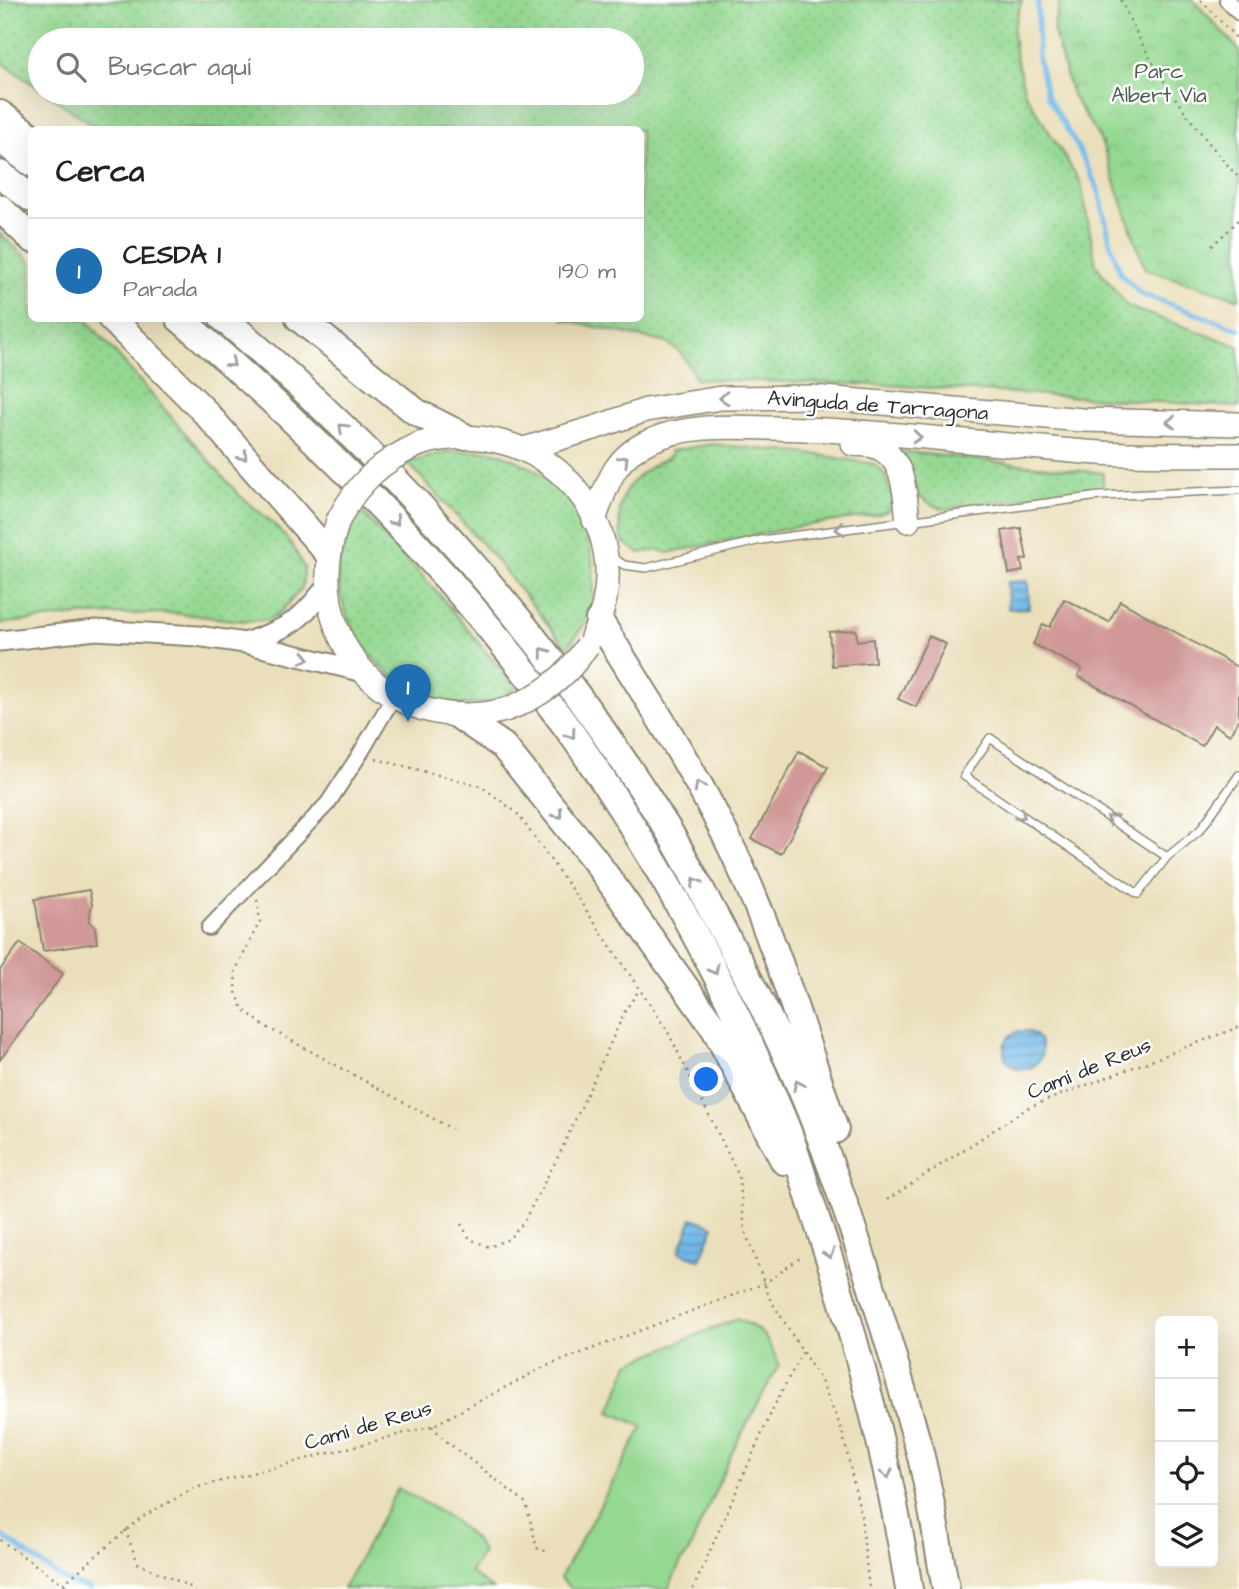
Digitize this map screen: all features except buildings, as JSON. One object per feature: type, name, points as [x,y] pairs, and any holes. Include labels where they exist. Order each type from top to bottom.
[{"type":"highway","points":[[0,114],[28,134]]},
{"type":"highway","points":[[0,139],[28,160]]},
{"type":"highway","points":[[0,174],[28,196]]},
{"type":"highway","points":[[0,208],[28,235]]},
{"type":"highway","points":[[115,322],[205,412],[328,553]]},
{"type":"highway","points":[[185,322],[257,385],[384,508],[488,625],[574,737],[644,843],[723,988],[782,1116],[796,1153],[842,1294],[873,1407],[909,1589]]},
{"type":"highway","points":[[228,322],[276,363],[404,486],[510,606],[595,719],[667,828],[747,974],[810,1110],[869,1274],[920,1452],[946,1589]]},
{"type":"highway","points":[[304,322],[416,412],[463,436]]},
{"type":"highway","points":[[599,620],[684,758],[735,855],[774,947],[882,1269],[920,1415],[920,1452]]},
{"type":"highway","points":[[459,716],[503,746],[594,859],[715,1029],[789,1172],[806,1190]]},
{"type":"main road","name":"Avinguda de Tarragona","points":[[524,449],[597,428],[646,410],[721,397],[812,397],[1083,420],[1239,424]]},
{"type":"main road","points":[[725,427],[877,447],[897,464],[904,486],[908,521]]},
{"type":"main road","name":"Avinguda de Tarragona","points":[[594,520],[609,477],[621,461],[635,450],[651,440],[669,435],[725,427],[817,429],[1090,452],[1239,455]]},
{"type":"main road","points":[[463,436],[494,439],[524,449],[553,466],[566,478],[587,505],[594,520],[604,551],[606,579],[599,620],[587,646],[577,661],[552,686],[505,710],[459,716],[419,708],[394,696],[364,672],[338,632],[327,586],[328,553],[338,522],[352,496],[371,474],[394,457],[420,444],[463,436]]},
{"type":"main road","points":[[246,643],[291,626],[307,612],[327,586]]},
{"type":"main road","points":[[0,640],[103,630],[197,636],[246,643],[364,672]]},
{"type":"street","points":[[1227,0],[1239,13]]},
{"type":"street","points":[[209,928],[328,803],[394,696]]},
{"type":"lane","points":[[604,551],[624,565],[646,568],[761,540],[1100,496],[1239,490]]},
{"type":"lane","points":[[1167,857],[990,738],[964,776],[1138,894],[1167,857],[1200,830],[1239,775]]},
{"type":"path","points":[[1121,0],[1136,35],[1164,84],[1239,178]]},
{"type":"path","points":[[1201,0],[1239,41]]},
{"type":"path","points":[[1212,246],[1239,220]]},
{"type":"path","points":[[360,754],[481,786],[517,813],[667,1030],[738,1176],[745,1231],[770,1298],[822,1382],[842,1430],[861,1516],[869,1589]]},
{"type":"path","points":[[254,879],[260,920],[235,972],[236,992],[243,1009],[263,1025],[452,1129]]},
{"type":"path","points":[[461,1224],[470,1239],[489,1247],[509,1239],[523,1223],[560,1153],[626,1009],[640,989]]},
{"type":"path","name":"Camí de Reus","points":[[887,1200],[1030,1107],[1239,1027]]},
{"type":"path","name":"Camí de Reus","points":[[63,1584],[142,1517],[195,1488],[432,1426],[542,1368],[765,1283],[800,1258]]},
{"type":"path","points":[[693,1589],[774,1406],[802,1353]]},
{"type":"path","points":[[432,1426],[446,1441],[526,1503],[533,1540],[537,1548],[548,1552]]},
{"type":"path","points":[[125,1531],[138,1563],[195,1589]]},
{"type":"path","points":[[0,1540],[74,1589]]},
{"type":"green space","points":[[0,0],[1022,0],[1013,29],[1015,52],[1025,93],[1081,183],[1096,265],[1128,307],[1239,346],[1239,407],[884,385],[695,379],[684,358],[667,343],[575,322],[644,322],[644,126],[95,126],[64,105],[644,105],[644,28],[28,28],[28,81],[0,61]]},
{"type":"green space","name":"Parc Albert Via","points":[[1060,0],[1193,0],[1239,50],[1239,299],[1145,269],[1101,141],[1072,95],[1053,29]]},
{"type":"green space","points":[[0,233],[28,259],[28,322],[89,322],[238,494],[275,525],[293,546],[304,568],[302,588],[280,613],[268,620],[243,621],[172,613],[81,615],[0,624]]},
{"type":"green space","points":[[712,444],[820,455],[874,464],[884,473],[894,501],[889,510],[880,514],[796,527],[667,553],[659,550],[639,553],[623,542],[620,525],[622,499],[635,479],[672,455],[670,451]]},
{"type":"green space","points":[[492,451],[524,464],[552,482],[568,498],[583,524],[592,555],[592,603],[584,624],[567,648],[492,555],[408,463],[446,452]]},
{"type":"green space","points":[[899,451],[1103,473],[1103,488],[945,509],[918,495]]},
{"type":"green space","points":[[360,510],[437,592],[516,688],[498,699],[477,704],[455,704],[435,700],[415,691],[380,666],[366,650],[351,625],[344,609],[339,582],[342,551]]},
{"type":"green space","points":[[736,1319],[753,1326],[764,1336],[779,1365],[735,1446],[687,1555],[668,1589],[571,1589],[560,1578],[643,1427],[610,1412],[629,1363]]},
{"type":"green space","points":[[398,1488],[445,1515],[466,1531],[483,1552],[470,1572],[493,1589],[343,1589]]},
{"type":"water","points":[[1028,581],[1029,608],[1008,609],[1007,582]]},
{"type":"water","points":[[1023,1031],[1037,1036],[1042,1050],[1037,1064],[1023,1069],[1009,1064],[1004,1050],[1009,1036]]},
{"type":"water","points":[[692,1218],[714,1226],[700,1260],[679,1252]]},
{"type":"waterway","points":[[1038,0],[1038,58],[1047,96],[1077,146],[1099,191],[1111,245],[1121,274],[1141,294],[1239,329]]},
{"type":"waterway","points":[[0,1534],[65,1581],[90,1589]]},
{"type":"place","name":"CESDA 1","points":[[408,722]]}]
